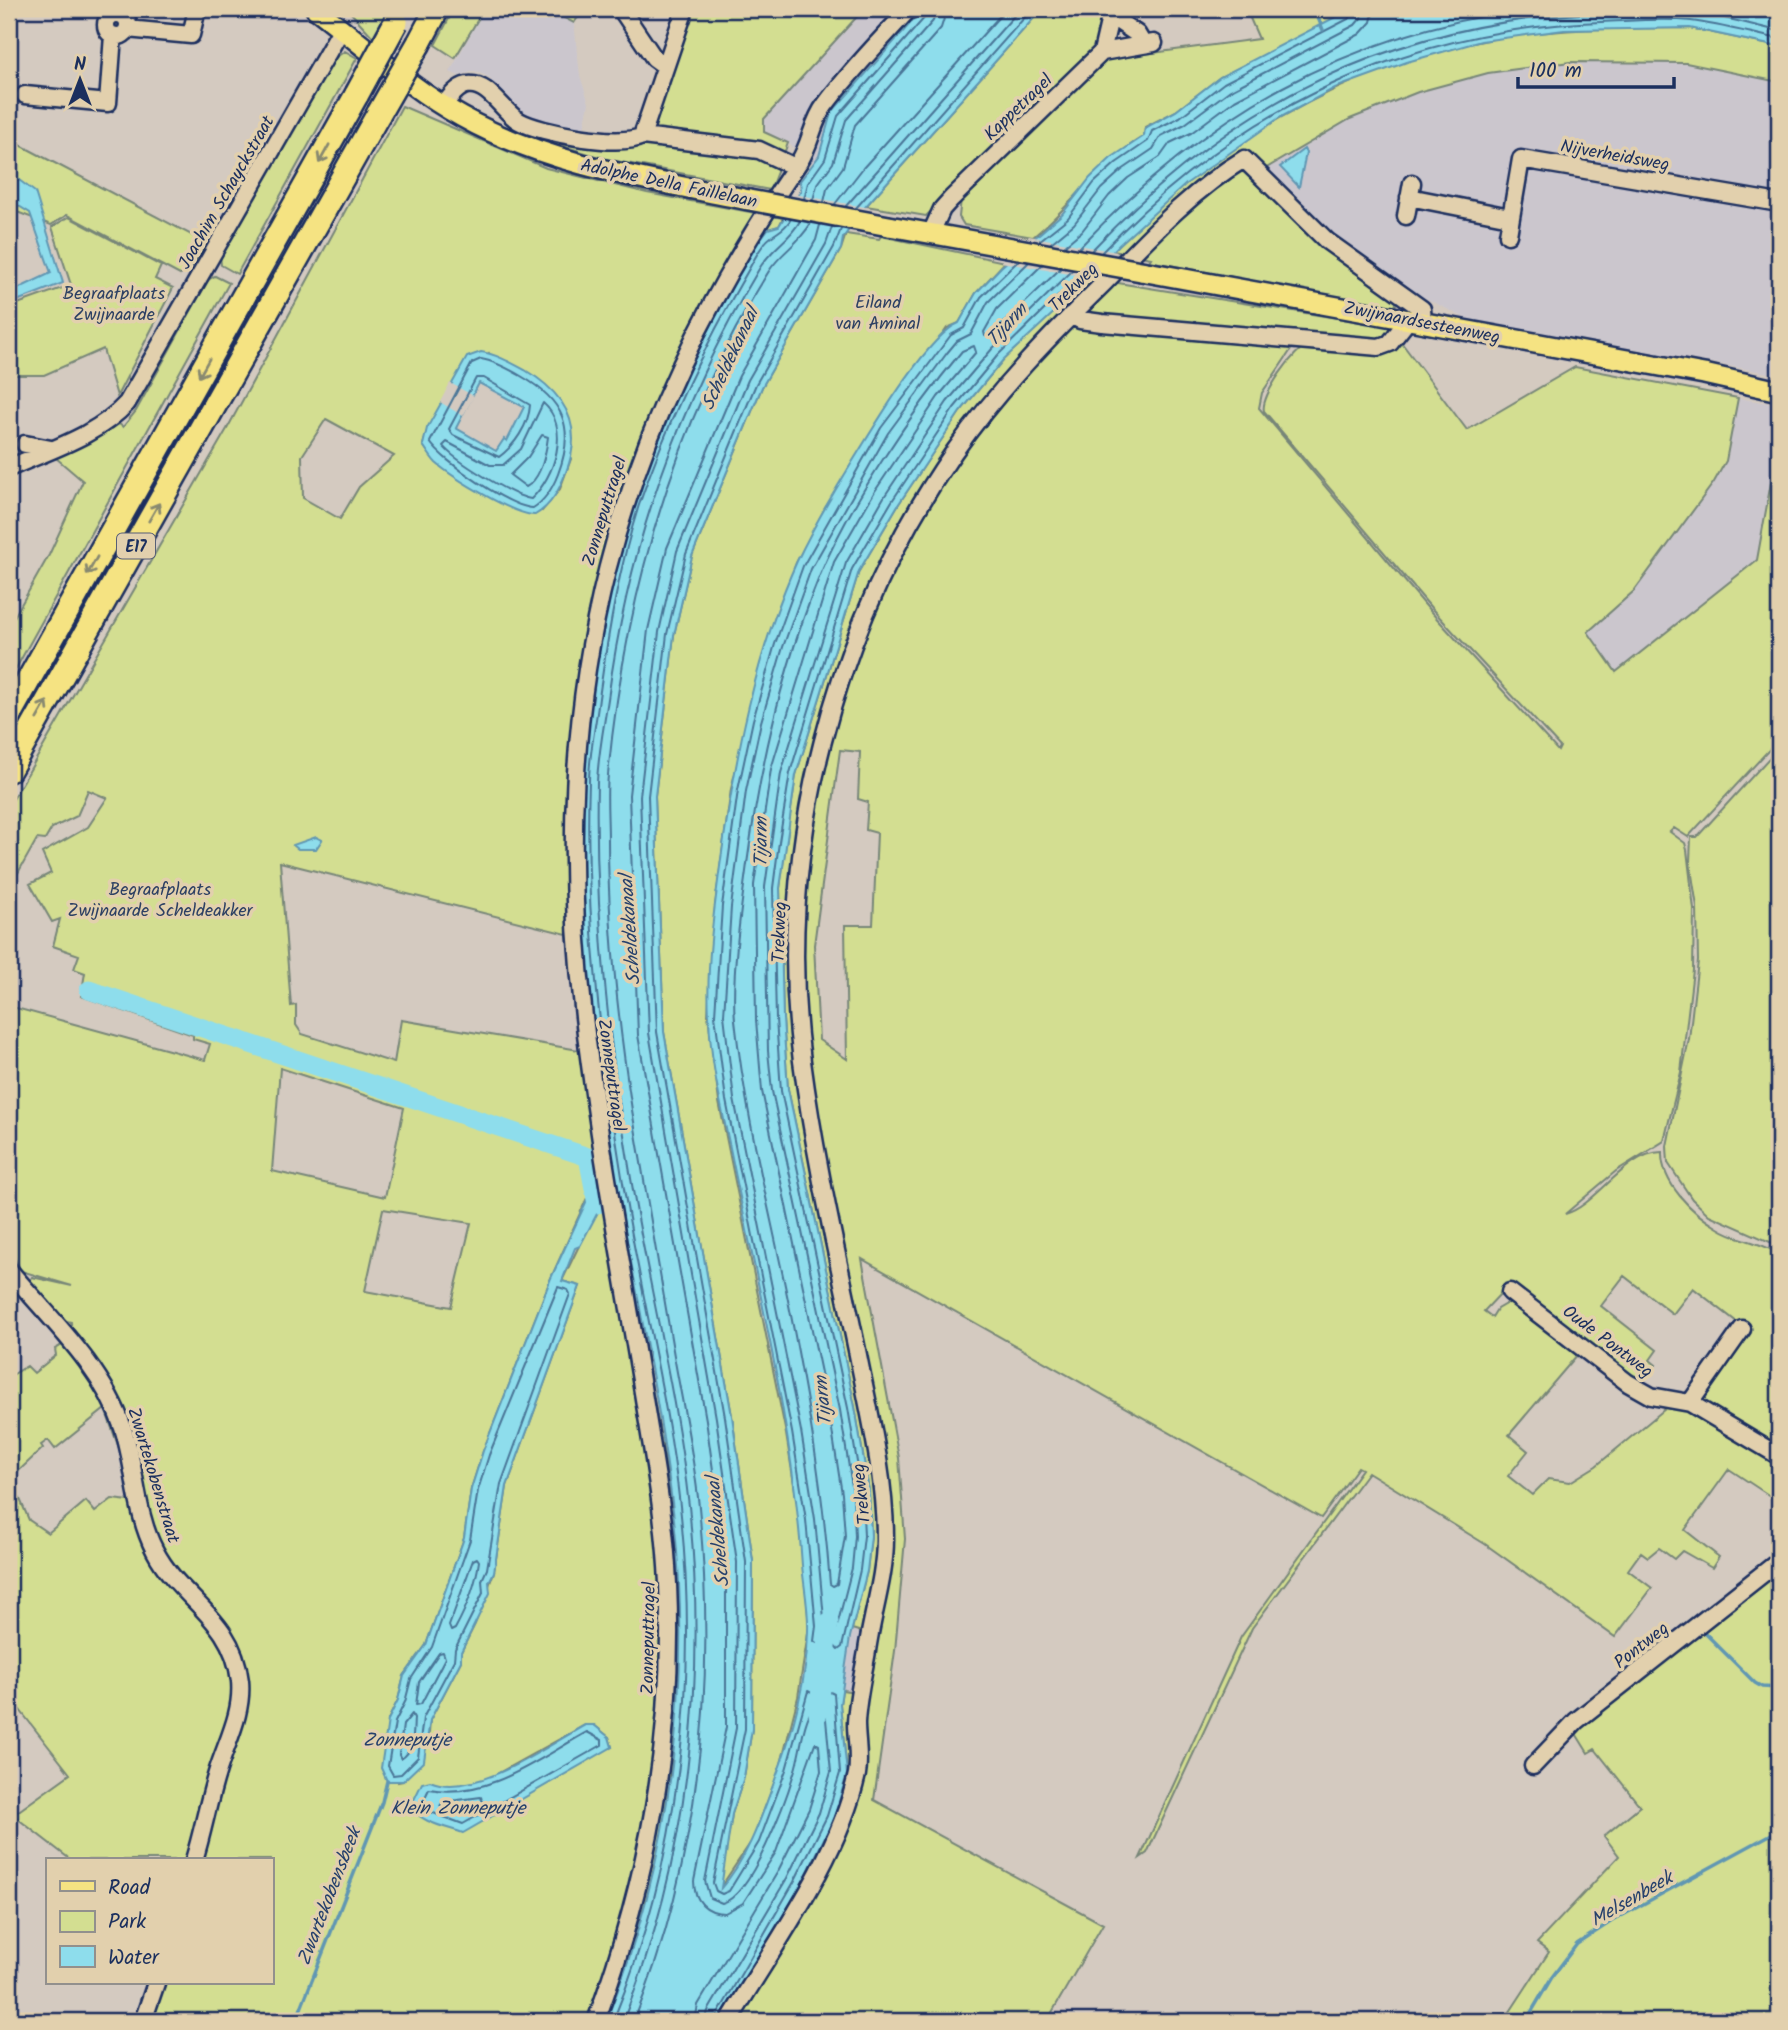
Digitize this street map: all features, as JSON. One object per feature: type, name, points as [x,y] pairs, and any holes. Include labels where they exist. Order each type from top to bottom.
[{"type":"highway","name":"E17","points":[[9,770],[437,9]]},
{"type":"highway","name":"E17","points":[[9,715],[400,16]]},
{"type":"main road","name":"Adolphe Della Faillelaan","points":[[316,9],[443,106],[525,147],[561,159],[749,200],[1063,257]]},
{"type":"main road","name":"Zwijnaardsesteenweg","points":[[1063,257],[1704,374],[1779,391]]},
{"type":"street","points":[[102,13],[107,29],[191,35],[197,9]]},
{"type":"street","points":[[621,9],[654,58],[665,65]]},
{"type":"street","points":[[642,136],[685,9]]},
{"type":"street","name":"Zonneputtragel","points":[[596,2021],[631,1916],[654,1821],[664,1735],[669,1624],[660,1497],[598,1116],[580,983],[573,833],[580,716],[589,651],[606,566],[651,428],[719,288],[807,149],[823,106],[909,9]]},
{"type":"street","points":[[1112,13],[1136,34],[1149,44],[1102,52],[1112,13]]},
{"type":"street","name":"Joachim Schayckstraat","points":[[9,468],[106,422],[131,397],[342,28]]},
{"type":"street","points":[[25,95],[108,103],[120,32]]},
{"type":"street","name":"Kappetragel","points":[[931,233],[942,209],[951,199],[1102,52]]},
{"type":"street","points":[[443,106],[454,93],[467,85],[479,86],[522,123],[602,141],[634,141],[642,136],[759,150],[795,167]]},
{"type":"street","name":"Trekweg","points":[[729,2021],[825,1858],[852,1791],[859,1759],[856,1717],[884,1561],[884,1514],[875,1439],[814,1133],[798,1023],[799,892],[815,780],[827,727],[849,657],[877,589],[907,530],[935,482],[978,421],[1071,315],[1196,193],[1244,159],[1327,241],[1422,309],[1416,321]]},
{"type":"street","name":"Nijverheidsweg","points":[[1508,234],[1521,159],[1779,203]]},
{"type":"street","points":[[1406,216],[1410,190],[1510,217]]},
{"type":"street","points":[[1071,315],[1080,320],[1102,323],[1379,347],[1390,343],[1416,321]]},
{"type":"street","points":[[25,443],[51,449]]},
{"type":"street","name":"Zwartekobenstraat","points":[[9,1270],[65,1333],[116,1409],[130,1452],[140,1507],[155,1551],[176,1580],[220,1627],[235,1660],[240,1696],[237,1720],[217,1774],[195,1858]]},
{"type":"street","name":"Oude Pontweg","points":[[1510,1292],[1628,1383],[1651,1396],[1690,1403]]},
{"type":"street","points":[[1742,1329],[1690,1403],[1779,1456]]},
{"type":"street","name":"Pontweg","points":[[1533,1766],[1576,1721],[1779,1561]]},
{"type":"street","points":[[144,2021],[156,1984]]},
{"type":"shaded area","points":[[484,9],[496,13],[507,9],[547,9],[574,23],[580,76],[589,103],[583,133],[526,120],[504,103],[489,77],[474,71],[459,76],[450,72]]},
{"type":"shaded area","points":[[864,9],[923,9],[832,113],[819,156],[813,163],[788,143],[764,132],[764,119]]},
{"type":"shaded area","points":[[1570,62],[1686,63],[1779,82],[1779,375],[1467,319],[1411,291],[1338,240],[1263,170],[1350,119],[1418,92],[1488,73]]},
{"type":"shaded area","points":[[1738,398],[1779,405],[1779,490],[1765,577],[1613,699],[1588,631],[1634,591],[1714,482],[1726,461]]},
{"type":"shaded area","points":[[852,1629],[865,1633],[855,1693],[842,1690]]},
{"type":"shaded area","points":[[827,1646],[822,1689],[819,1692],[824,1649]]},
{"type":"green space","points":[[353,9],[388,9],[373,37],[351,13]]},
{"type":"green space","points":[[454,9],[484,9],[455,58],[435,45]]},
{"type":"green space","points":[[547,9],[583,9],[583,10],[574,23]]},
{"type":"green space","points":[[694,9],[864,9],[764,119],[764,132],[788,143],[770,190],[605,159],[518,132],[519,128],[629,146],[672,69]]},
{"type":"green space","points":[[1042,9],[1102,9],[1100,45],[926,216],[866,206]]},
{"type":"green space","points":[[1246,9],[1370,9],[1309,33],[1220,77],[1176,111],[1145,127],[1144,136],[1114,158],[1033,237],[964,225],[959,217],[961,199],[1107,59],[1259,39]]},
{"type":"green space","points":[[1690,28],[1779,47],[1779,82],[1686,63],[1570,62],[1488,73],[1418,92],[1350,119],[1263,170],[1238,167],[1333,253],[1395,299],[1397,302],[1394,308],[1149,261],[1151,258],[1113,251],[1150,213],[1191,178],[1235,146],[1282,117],[1380,70],[1432,53],[1534,33]]},
{"type":"green space","points":[[345,51],[357,58],[237,274],[221,265],[220,255],[331,61]]},
{"type":"green space","name":"Begraafplaats Zwijnaarde Scheldeakker","points":[[402,106],[546,168],[647,193],[783,218],[779,226],[768,229],[746,259],[601,635],[582,778],[582,889],[589,983],[619,1201],[673,1506],[680,1635],[675,1741],[663,1832],[645,1904],[606,2021],[134,2021],[147,1984],[273,1984],[273,1858],[68,1858],[13,1815],[70,1774],[9,1696],[9,1510],[20,1499],[29,1520],[48,1533],[86,1501],[95,1512],[112,1499],[130,1501],[121,1454],[105,1409],[55,1449],[48,1440],[41,1445],[43,1448],[9,1480],[9,1377],[27,1366],[34,1373],[56,1355],[55,1349],[65,1342],[71,1326],[71,1322],[59,1317],[48,1307],[30,1282],[32,1277],[72,1286],[21,1271],[9,1247],[9,1006],[205,1060],[210,1044],[193,1039],[193,1035],[81,996],[85,973],[74,969],[79,955],[53,946],[60,919],[52,922],[30,884],[51,873],[42,853],[88,827],[107,798],[88,790],[77,816],[52,828],[45,840],[37,839],[9,889],[9,806],[227,429]],"holes":[[[489,353],[571,459],[560,489],[542,511],[492,494],[461,479],[434,459],[423,445],[427,431],[441,407]],[[326,419],[394,456],[359,487],[340,519],[303,498],[302,456]],[[280,862],[567,934],[579,1050],[401,1020],[394,1063],[302,1034],[296,1025],[296,1005],[291,1006]],[[280,1068],[404,1108],[385,1197],[272,1171]],[[586,1200],[593,1217],[562,1281],[580,1286],[507,1486],[494,1572],[475,1624],[461,1652],[461,1661],[430,1720],[428,1745],[403,1781],[398,1782],[388,1720],[398,1700],[404,1676],[426,1645],[464,1538],[471,1489],[483,1451],[551,1278]],[[383,1209],[471,1223],[451,1307],[365,1291]],[[585,1725],[594,1725],[609,1737],[612,1747],[411,1806],[419,1793],[484,1781]]]},
{"type":"green space","points":[[9,139],[207,243],[190,269],[180,275],[67,215],[51,225],[9,209]]},
{"type":"green space","name":"Begraafplaats Zwijnaarde","points":[[69,217],[161,266],[155,279],[173,288],[117,396],[103,349],[44,375],[9,375],[9,307],[71,285],[52,227]]},
{"type":"green space","name":"Eiland van Aminal","points":[[846,234],[879,239],[881,236],[1005,262],[976,293],[959,323],[947,328],[825,508],[796,563],[768,642],[731,789],[715,905],[708,1015],[719,1102],[786,1434],[800,1521],[809,1627],[798,1697],[780,1768],[753,1839],[720,1888],[732,1814],[744,1777],[752,1729],[753,1561],[732,1416],[664,1032],[655,796],[674,635],[692,556],[762,387],[841,249]]},
{"type":"green space","points":[[215,276],[229,283],[9,681],[9,626],[49,555],[83,481],[56,458],[119,424],[123,427],[136,411],[208,280]]},
{"type":"green space","points":[[1087,278],[1393,327],[1390,339],[1381,344],[1299,338],[1262,393],[1259,408],[1431,612],[1558,751],[1560,747],[1433,610],[1264,411],[1267,395],[1280,373],[1303,347],[1309,344],[1382,349],[1398,338],[1467,430],[1575,367],[1738,398],[1726,461],[1714,482],[1634,591],[1588,632],[1616,672],[1757,560],[1779,438],[1779,739],[1688,837],[1674,828],[1670,832],[1685,843],[1687,850],[1694,910],[1693,970],[1681,1072],[1664,1141],[1616,1171],[1565,1214],[1588,1201],[1636,1161],[1648,1154],[1662,1152],[1663,1164],[1672,1186],[1698,1214],[1725,1232],[1774,1251],[1779,1279],[1779,1451],[1699,1403],[1702,1394],[1751,1333],[1693,1288],[1673,1314],[1624,1276],[1601,1306],[1657,1350],[1650,1360],[1656,1365],[1640,1385],[1624,1376],[1520,1290],[1501,1293],[1484,1311],[1492,1317],[1497,1309],[1509,1302],[1519,1304],[1578,1354],[1509,1435],[1528,1451],[1508,1476],[1532,1495],[1548,1479],[1570,1482],[1596,1466],[1671,1404],[1689,1408],[1779,1461],[1779,1502],[1729,1469],[1685,1530],[1719,1557],[1712,1568],[1682,1551],[1674,1559],[1659,1548],[1648,1557],[1641,1552],[1628,1570],[1652,1588],[1615,1637],[1485,1544],[1368,1472],[1252,1628],[1147,1853],[1140,1858],[1241,1637],[1362,1469],[1358,1467],[1321,1518],[862,1259],[899,1458],[905,1539],[895,1651],[874,1800],[1103,1924],[1047,2021],[720,2021],[800,1886],[834,1818],[847,1774],[840,1704],[842,1690],[856,1692],[865,1633],[852,1629],[867,1571],[871,1536],[869,1491],[855,1407],[788,1089],[783,1019],[780,888],[796,775],[859,571],[898,505],[960,412],[1003,360]],"holes":[[[840,750],[860,752],[858,799],[868,802],[866,830],[877,833],[873,925],[845,925],[847,1059],[819,1040],[814,945]]]},
{"type":"green space","points":[[1779,747],[1779,1246],[1709,1215],[1692,1199],[1668,1163],[1667,1146],[1689,1039],[1698,961],[1697,907],[1690,862],[1691,837],[1697,837]]},
{"type":"green space","points":[[1779,1568],[1779,2021],[1504,2021],[1549,1952],[1537,1943],[1619,1856],[1604,1836],[1640,1806],[1595,1749],[1588,1753],[1575,1732]]},
{"type":"water","name":"Scheldekanaal","points":[[923,9],[1042,9],[866,206],[843,238],[841,249],[762,387],[692,556],[674,635],[655,796],[664,1032],[732,1416],[753,1561],[752,1729],[744,1777],[732,1814],[721,1888],[752,1839],[786,1748],[805,1670],[808,1623],[791,1460],[714,1066],[708,997],[710,957],[727,821],[748,707],[782,596],[820,517],[867,438],[914,368],[945,332],[959,323],[976,293],[1001,267],[1062,214],[1090,178],[1111,158],[1144,136],[1145,128],[1176,111],[1220,77],[1345,12],[1370,9],[1779,9],[1779,47],[1690,28],[1564,30],[1481,41],[1407,62],[1335,88],[1279,118],[1186,184],[1119,245],[1059,308],[1003,360],[960,412],[898,505],[859,571],[796,775],[780,888],[783,1019],[788,1089],[855,1407],[869,1491],[871,1536],[867,1571],[850,1637],[840,1704],[847,1774],[834,1818],[801,1886],[720,2021],[606,2021],[629,1959],[662,1831],[672,1766],[680,1634],[678,1568],[664,1444],[612,1159],[595,1044],[585,944],[580,843],[586,736],[597,655],[614,575],[636,497],[661,430],[716,309],[750,253],[768,229],[779,226],[801,190],[800,181],[819,156],[831,113]],"holes":[[[827,1646],[822,1689],[819,1692],[824,1650]]]},
{"type":"water","points":[[1304,149],[1306,153],[1299,187],[1280,167]]},
{"type":"water","points":[[19,180],[35,192],[63,283],[9,304],[9,293],[51,273],[30,213],[9,200],[9,181]]},
{"type":"water","points":[[481,352],[487,353],[525,370],[551,390],[568,413],[573,440],[566,472],[554,496],[546,507],[535,515],[499,503],[469,486],[436,463],[423,445],[427,428],[467,357]],"holes":[[[479,383],[524,407],[507,441],[504,439],[496,451],[456,428]]]},
{"type":"water","points":[[316,837],[322,840],[316,849],[298,849],[293,845]]},
{"type":"water","name":"Zonneputje","points":[[587,1200],[597,1204],[598,1212],[580,1246],[575,1248],[562,1281],[580,1286],[507,1486],[494,1572],[489,1582],[490,1593],[461,1652],[461,1661],[430,1720],[424,1761],[403,1781],[387,1781],[381,1768],[388,1720],[398,1700],[404,1676],[426,1645],[464,1538],[471,1489],[483,1451],[551,1278]]},
{"type":"water","name":"Klein Zonneputje","points":[[585,1725],[594,1725],[609,1737],[612,1747],[463,1833],[420,1817],[411,1806],[422,1783],[430,1781],[448,1785],[488,1777],[531,1757]]},
{"type":"pier","points":[[794,194],[870,208],[852,231],[780,217]]},
{"type":"pier","points":[[1029,236],[1117,252],[1092,278],[1001,262]]},
{"type":"pier","points":[[450,383],[474,396],[463,416],[440,402]]},
{"type":"waterway","points":[[1317,15],[1323,30]]},
{"type":"waterway","points":[[89,990],[588,1157],[597,1204],[601,1203]]},
{"type":"waterway","name":"Tijarm","points":[[818,1714],[829,1622]]},
{"type":"waterway","points":[[1705,1633],[1755,1683],[1762,1687],[1779,1688]]},
{"type":"waterway","name":"Zwartekobensbeek","points":[[296,2021],[382,1802],[387,1781]]},
{"type":"waterway","name":"Melsenbeek","points":[[1526,2021],[1552,1977],[1577,1944],[1612,1921],[1779,1830]]}]
